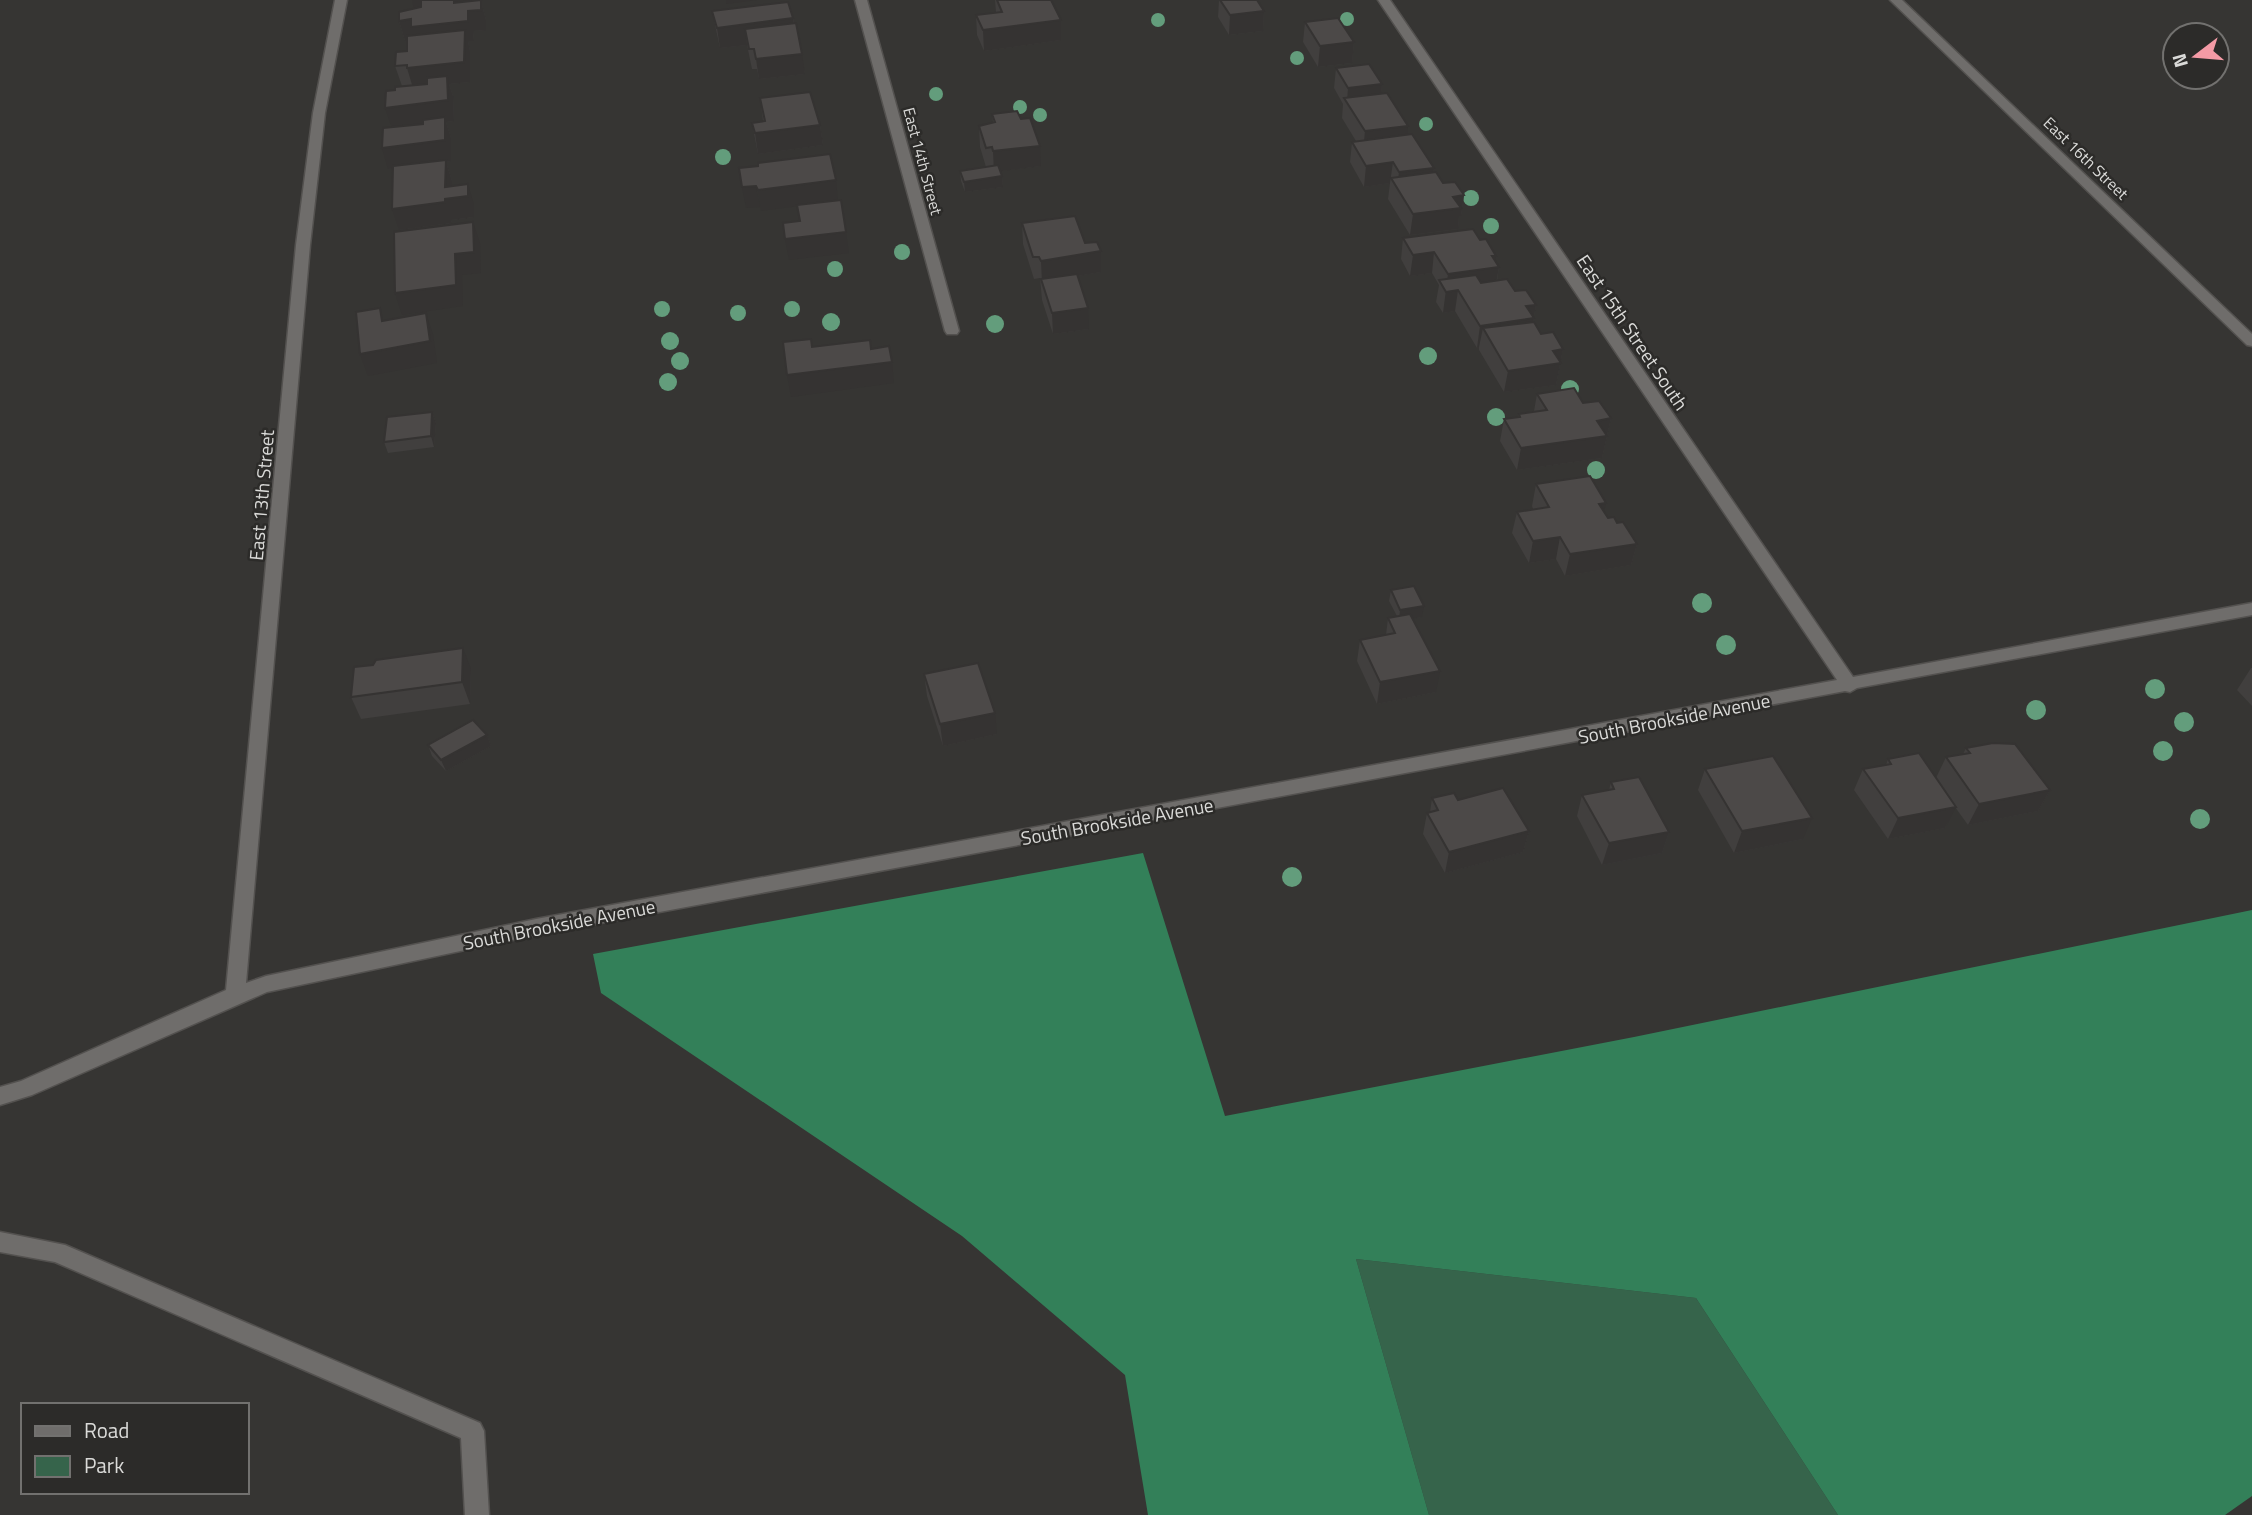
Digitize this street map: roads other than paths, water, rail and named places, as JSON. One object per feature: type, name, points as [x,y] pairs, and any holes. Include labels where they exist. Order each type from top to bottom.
[{"type":"street","name":"East 13th Street","points":[[235,995],[303,245],[319,113],[341,0]]},
{"type":"street","name":"East 14th Street","points":[[860,0],[952,331]]},
{"type":"street","name":"East 15th Street South","points":[[1384,0],[1850,685]]},
{"type":"street","name":"East 16th Street","points":[[1896,0],[2252,342]]},
{"type":"street","name":"South Brookside Avenue","points":[[0,1096],[25,1089],[265,984],[536,927],[2252,609]]},
{"type":"street","points":[[0,1242],[57,1252],[471,1431],[477,1515]]}]
